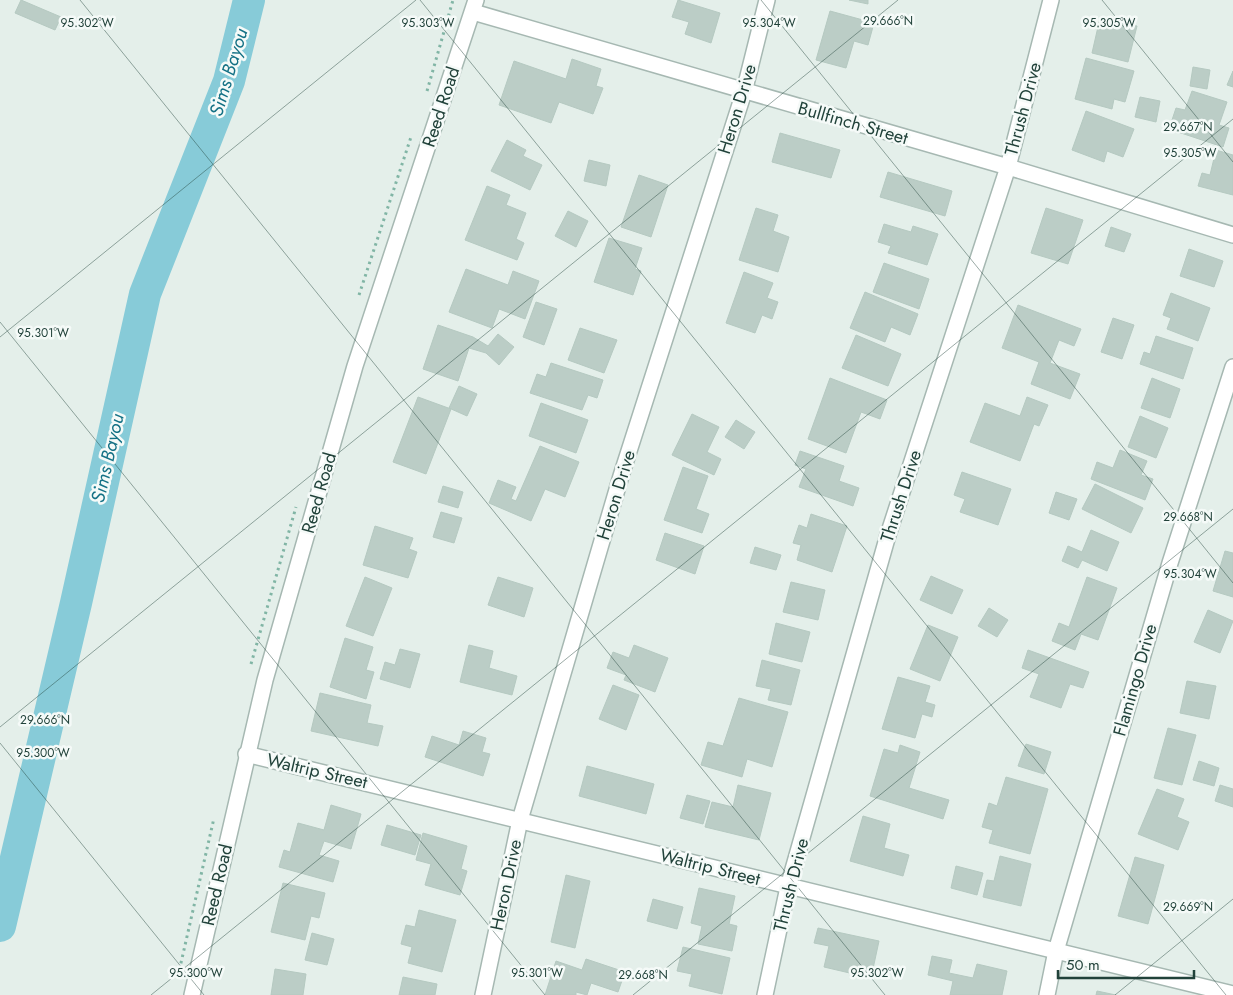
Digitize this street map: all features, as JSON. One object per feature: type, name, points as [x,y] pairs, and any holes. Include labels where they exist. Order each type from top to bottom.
[{"type":"street","name":"Heron Drive","points":[[482,995],[520,820],[624,466],[744,92],[768,0]]},
{"type":"street","name":"Thrush Drive","points":[[765,995],[788,887],[888,535],[1008,167],[1051,0]]},
{"type":"street","name":"Bullfinch Street","points":[[475,6],[744,92],[1008,167],[1233,235]]},
{"type":"street","name":"Reed Road","points":[[192,995],[246,754],[268,670],[355,366],[475,6]]},
{"type":"street","name":"Flamingo Drive","points":[[1047,995],[1056,951],[1170,563],[1233,367]]},
{"type":"street","name":"Waltrip Street","points":[[246,754],[1233,994]]},
{"type":"building","points":[[21,0],[61,17],[55,30],[15,13]]},
{"type":"building","points":[[678,0],[720,13],[711,43],[685,34],[689,22],[672,17]]},
{"type":"building","points":[[849,0],[868,0],[868,4]]},
{"type":"building","points":[[830,11],[874,23],[868,45],[854,41],[846,68],[816,60]]},
{"type":"building","points":[[1100,18],[1137,26],[1128,62],[1092,53]]},
{"type":"building","points":[[1086,58],[1134,71],[1125,102],[1114,99],[1112,109],[1075,99]]},
{"type":"building","points":[[572,59],[601,69],[596,86],[603,88],[593,114],[559,102],[551,123],[499,105],[514,61],[566,79]]},
{"type":"building","points":[[1193,67],[1210,70],[1207,89],[1190,86]]},
{"type":"building","points":[[1233,71],[1233,87],[1227,85]]},
{"type":"building","points":[[1192,91],[1227,102],[1219,125],[1229,128],[1223,147],[1169,129],[1176,108],[1185,110]]},
{"type":"building","points":[[1140,97],[1160,101],[1156,122],[1135,117]]},
{"type":"building","points":[[1086,111],[1134,129],[1123,157],[1107,151],[1104,162],[1072,150]]},
{"type":"building","points":[[780,133],[840,150],[831,178],[772,162]]},
{"type":"building","points":[[507,140],[526,150],[523,156],[542,165],[530,190],[491,171]]},
{"type":"building","points":[[1216,150],[1233,155],[1233,195],[1198,186],[1202,173],[1210,175]]},
{"type":"building","points":[[589,160],[610,165],[606,186],[584,181]]},
{"type":"building","points":[[888,172],[952,191],[945,216],[880,197]]},
{"type":"building","points":[[639,175],[668,185],[651,237],[621,227]]},
{"type":"building","points":[[487,186],[510,195],[506,205],[526,213],[516,239],[524,243],[517,260],[465,240]]},
{"type":"building","points":[[756,208],[778,215],[773,231],[789,237],[778,272],[739,260]]},
{"type":"building","points":[[1046,208],[1083,220],[1068,264],[1031,253]]},
{"type":"building","points":[[568,211],[588,221],[576,247],[555,236]]},
{"type":"building","points":[[884,224],[911,232],[913,226],[938,234],[927,265],[888,253],[891,246],[878,242]]},
{"type":"building","points":[[1111,227],[1131,234],[1124,252],[1105,246]]},
{"type":"building","points":[[609,238],[642,248],[635,269],[641,271],[633,295],[594,282]]},
{"type":"building","points":[[1189,249],[1223,261],[1214,287],[1180,276]]},
{"type":"building","points":[[884,263],[929,279],[919,309],[873,292]]},
{"type":"building","points":[[466,269],[508,285],[513,271],[539,281],[525,319],[499,309],[492,328],[449,312]]},
{"type":"building","points":[[744,272],[773,283],[767,298],[778,302],[772,319],[762,315],[755,333],[726,323]]},
{"type":"building","points":[[865,292],[918,314],[910,335],[891,327],[885,342],[850,328]]},
{"type":"building","points":[[1171,293],[1210,308],[1198,341],[1167,329],[1171,318],[1163,315]]},
{"type":"building","points":[[536,302],[557,309],[544,345],[523,337]]},
{"type":"building","points":[[1018,305],[1081,329],[1074,346],[1059,340],[1050,363],[1080,374],[1070,399],[1031,384],[1039,362],[1002,348]]},
{"type":"building","points":[[1113,318],[1134,325],[1122,359],[1101,352]]},
{"type":"building","points":[[438,325],[473,337],[488,346],[498,334],[514,347],[499,365],[486,353],[469,348],[458,381],[423,369]]},
{"type":"building","points":[[580,328],[617,340],[604,373],[568,360]]},
{"type":"building","points":[[856,335],[901,354],[888,386],[842,368]]},
{"type":"building","points":[[1156,336],[1193,348],[1183,379],[1140,364],[1144,352],[1150,354]]},
{"type":"building","points":[[551,363],[603,380],[597,398],[588,395],[582,410],[530,393],[537,374],[546,377]]},
{"type":"building","points":[[830,378],[887,400],[880,419],[861,412],[846,453],[808,439]]},
{"type":"building","points":[[1152,378],[1180,389],[1170,418],[1141,408]]},
{"type":"building","points":[[459,386],[477,394],[467,416],[449,408]]},
{"type":"building","points":[[418,397],[451,409],[426,474],[393,462]]},
{"type":"building","points":[[1027,397],[1048,405],[1039,426],[1034,424],[1020,461],[970,442],[985,403],[1020,416]]},
{"type":"building","points":[[541,403],[588,420],[576,453],[529,436]]},
{"type":"building","points":[[692,414],[719,427],[707,452],[721,459],[714,475],[672,455]]},
{"type":"building","points":[[1140,416],[1168,428],[1156,458],[1128,447]]},
{"type":"building","points":[[736,420],[755,432],[744,449],[725,437]]},
{"type":"building","points":[[540,446],[579,462],[565,497],[545,489],[531,521],[489,503],[498,480],[516,487],[511,499],[516,501]]},
{"type":"building","points":[[1120,450],[1147,461],[1141,475],[1153,479],[1145,500],[1091,479],[1097,462],[1113,468]]},
{"type":"building","points":[[800,451],[844,466],[839,481],[859,488],[853,506],[799,487],[806,469],[795,465]]},
{"type":"building","points":[[683,467],[708,476],[696,509],[709,514],[702,533],[664,520]]},
{"type":"building","points":[[962,472],[1011,489],[998,525],[960,512],[965,499],[954,495]]},
{"type":"building","points":[[1095,484],[1143,508],[1131,533],[1082,509]]},
{"type":"building","points":[[443,486],[463,492],[458,508],[438,502]]},
{"type":"building","points":[[1056,492],[1077,499],[1069,520],[1049,513]]},
{"type":"building","points":[[441,512],[462,518],[454,543],[433,537]]},
{"type":"building","points":[[811,514],[847,526],[832,572],[797,560],[801,545],[793,543],[799,525],[807,528]]},
{"type":"building","points":[[375,526],[413,538],[409,549],[417,552],[408,578],[363,565]]},
{"type":"building","points":[[1091,530],[1119,542],[1107,571],[1082,560],[1078,568],[1062,561],[1068,546],[1082,552]]},
{"type":"building","points":[[665,533],[704,546],[695,574],[656,560]]},
{"type":"building","points":[[755,547],[781,555],[776,570],[750,563]]},
{"type":"building","points":[[1225,551],[1233,553],[1233,597],[1213,591]]},
{"type":"building","points":[[931,576],[963,590],[952,614],[920,600]]},
{"type":"building","points":[[365,577],[392,588],[373,636],[346,626]]},
{"type":"building","points":[[498,577],[533,588],[524,617],[488,605]]},
{"type":"building","points":[[1087,577],[1117,588],[1098,640],[1081,634],[1075,650],[1052,641],[1059,623],[1069,627]]},
{"type":"building","points":[[791,582],[825,590],[818,620],[783,612]]},
{"type":"building","points":[[989,608],[1008,620],[997,637],[978,626]]},
{"type":"building","points":[[1208,610],[1233,621],[1220,653],[1194,642]]},
{"type":"building","points":[[776,623],[810,632],[802,662],[769,654]]},
{"type":"building","points":[[928,625],[958,637],[940,681],[910,669]]},
{"type":"building","points":[[345,638],[373,647],[366,670],[374,672],[366,699],[330,687]]},
{"type":"building","points":[[469,645],[493,651],[489,668],[517,676],[512,695],[460,682]]},
{"type":"building","points":[[634,645],[668,658],[655,692],[624,680],[626,675],[607,668],[613,652],[629,658]]},
{"type":"building","points":[[400,649],[420,654],[410,688],[380,679],[385,662],[395,665]]},
{"type":"building","points":[[1028,650],[1089,672],[1083,688],[1070,684],[1061,708],[1030,697],[1039,674],[1022,668]]},
{"type":"building","points":[[762,660],[800,670],[791,705],[768,700],[771,689],[756,686]]},
{"type":"building","points":[[898,677],[930,686],[925,702],[935,705],[932,717],[922,714],[915,738],[882,729]]},
{"type":"building","points":[[1187,681],[1216,686],[1209,719],[1180,713]]},
{"type":"building","points":[[613,685],[639,695],[626,730],[599,719]]},
{"type":"building","points":[[320,693],[371,705],[367,723],[383,726],[378,746],[311,731]]},
{"type":"building","points":[[739,698],[788,712],[772,767],[747,759],[742,777],[701,765],[708,742],[723,746]]},
{"type":"building","points":[[1168,728],[1196,735],[1182,785],[1154,778]]},
{"type":"building","points":[[463,731],[486,738],[482,752],[490,754],[483,776],[425,757],[432,736],[459,745]]},
{"type":"building","points":[[1026,744],[1051,752],[1044,774],[1018,766]]},
{"type":"building","points":[[900,745],[920,752],[909,788],[949,800],[943,819],[870,796],[884,749],[898,753]]},
{"type":"building","points":[[1199,761],[1219,768],[1214,786],[1193,780]]},
{"type":"building","points":[[587,766],[654,784],[646,814],[579,796]]},
{"type":"building","points":[[1006,777],[1048,789],[1030,854],[989,843],[993,830],[982,827],[989,803],[997,806]]},
{"type":"building","points":[[738,785],[771,793],[759,840],[705,827],[712,802],[733,807]]},
{"type":"building","points":[[1220,785],[1233,789],[1233,807],[1215,801]]},
{"type":"building","points":[[1157,789],[1184,799],[1177,817],[1189,822],[1178,850],[1138,834]]},
{"type":"building","points":[[687,795],[710,801],[703,824],[680,818]]},
{"type":"building","points":[[331,805],[361,814],[351,849],[324,841],[319,855],[339,861],[333,882],[279,867],[284,850],[290,852],[298,823],[324,830]]},
{"type":"building","points":[[863,816],[890,824],[884,848],[909,855],[903,876],[850,861]]},
{"type":"building","points":[[387,825],[421,835],[415,855],[381,845]]},
{"type":"building","points":[[423,833],[467,846],[461,869],[467,871],[460,895],[425,885],[431,864],[416,860]]},
{"type":"building","points":[[1000,856],[1031,864],[1021,906],[983,897],[987,880],[994,881]]},
{"type":"building","points":[[1135,857],[1164,865],[1148,924],[1118,916]]},
{"type":"building","points":[[956,866],[983,873],[977,895],[951,888]]},
{"type":"building","points":[[566,875],[590,881],[575,948],[551,942]]},
{"type":"building","points":[[283,883],[325,893],[319,918],[311,916],[305,940],[271,932]]},
{"type":"building","points":[[699,888],[735,896],[729,924],[737,926],[732,951],[698,944],[702,926],[691,923]]},
{"type":"building","points":[[653,899],[683,907],[677,929],[647,921]]},
{"type":"building","points":[[419,910],[456,920],[442,972],[408,963],[412,947],[401,944],[406,925],[415,927]]},
{"type":"building","points":[[818,928],[879,941],[871,978],[824,967],[829,946],[814,943]]},
{"type":"building","points":[[312,933],[334,939],[327,965],[305,960]]},
{"type":"building","points":[[683,947],[730,958],[722,994],[689,986],[692,974],[677,971]]},
{"type":"building","points":[[932,956],[952,960],[949,973],[973,978],[977,964],[1007,971],[1002,995],[950,995],[953,981],[928,975]]},
{"type":"building","points":[[586,959],[625,972],[618,992],[591,983],[587,995],[576,992],[576,995],[545,995],[556,961],[582,970]]},
{"type":"building","points":[[275,969],[306,974],[303,995],[271,995]]},
{"type":"building","points":[[403,977],[437,984],[435,995],[399,995]]},
{"type":"building","points":[[1097,991],[1116,995],[1096,995]]},
{"type":"waterway","name":"Sims Bayou","points":[[0,926],[76,603],[145,294],[229,81],[249,0]]}]
